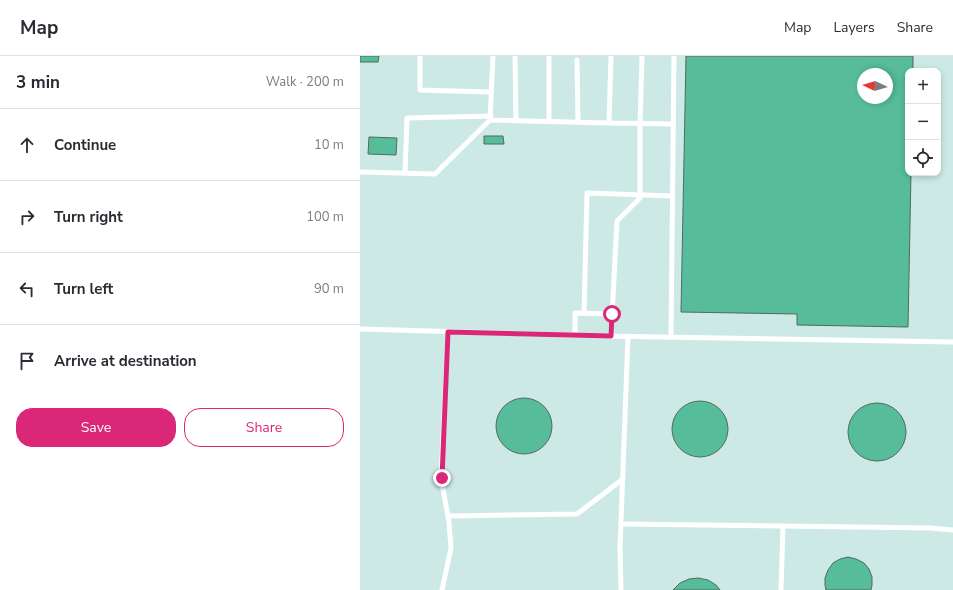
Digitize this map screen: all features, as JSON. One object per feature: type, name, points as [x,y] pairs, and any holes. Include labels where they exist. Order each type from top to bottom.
[{"type":"lane","points":[[420,56],[420,90],[491,92]]},
{"type":"lane","points":[[360,172],[435,174],[490,118],[493,56]]},
{"type":"lane","points":[[515,56],[516,120]]},
{"type":"lane","points":[[549,56],[549,121]]},
{"type":"lane","points":[[609,123],[611,56]]},
{"type":"lane","points":[[611,336],[617,221],[640,198],[642,56]]},
{"type":"lane","points":[[671,337],[674,56]]},
{"type":"lane","points":[[577,60],[578,122]]},
{"type":"lane","points":[[405,173],[407,118],[490,118],[673,124]]},
{"type":"lane","points":[[584,313],[587,193],[673,196]]},
{"type":"lane","points":[[575,335],[575,313],[612,314]]},
{"type":"lane","points":[[360,329],[611,336],[953,342]]},
{"type":"lane","points":[[442,590],[451,548],[442,478],[448,332]]},
{"type":"lane","points":[[621,590],[620,548],[628,336]]},
{"type":"lane","points":[[448,516],[577,514],[623,479]]},
{"type":"lane","points":[[621,524],[930,528],[953,530]]},
{"type":"lane","points":[[781,590],[783,526]]},
{"type":"building","points":[[360,56],[379,56],[378,62],[360,62]]},
{"type":"building","points":[[686,56],[913,56],[913,68],[905,68],[905,176],[911,176],[908,327],[797,325],[797,314],[681,312]]},
{"type":"building","points":[[484,136],[503,136],[504,144],[484,144]]},
{"type":"building","points":[[369,137],[397,138],[396,155],[368,154]]},
{"type":"building","points":[[518,398],[530,398],[540,402],[548,410],[552,420],[552,432],[548,442],[540,450],[530,454],[518,454],[508,450],[500,442],[496,432],[496,420],[500,410],[508,402]]},
{"type":"building","points":[[694,401],[706,401],[716,405],[724,413],[728,423],[728,435],[724,445],[716,453],[706,457],[694,457],[684,453],[676,445],[672,435],[672,423],[676,413],[684,405]]},
{"type":"building","points":[[877,403],[888,405],[901,416],[904,421],[906,432],[904,443],[893,456],[888,459],[877,461],[866,459],[853,448],[850,443],[848,432],[850,421],[861,408],[866,405]]},
{"type":"building","points":[[848,557],[864,563],[869,569],[872,577],[871,590],[826,590],[825,578],[828,570],[833,563]]},
{"type":"building","points":[[698,578],[708,580],[716,585],[720,590],[673,590],[680,583],[689,579]]},
{"type":"route","points":[[442,478],[448,332],[611,336],[612,314]]}]
